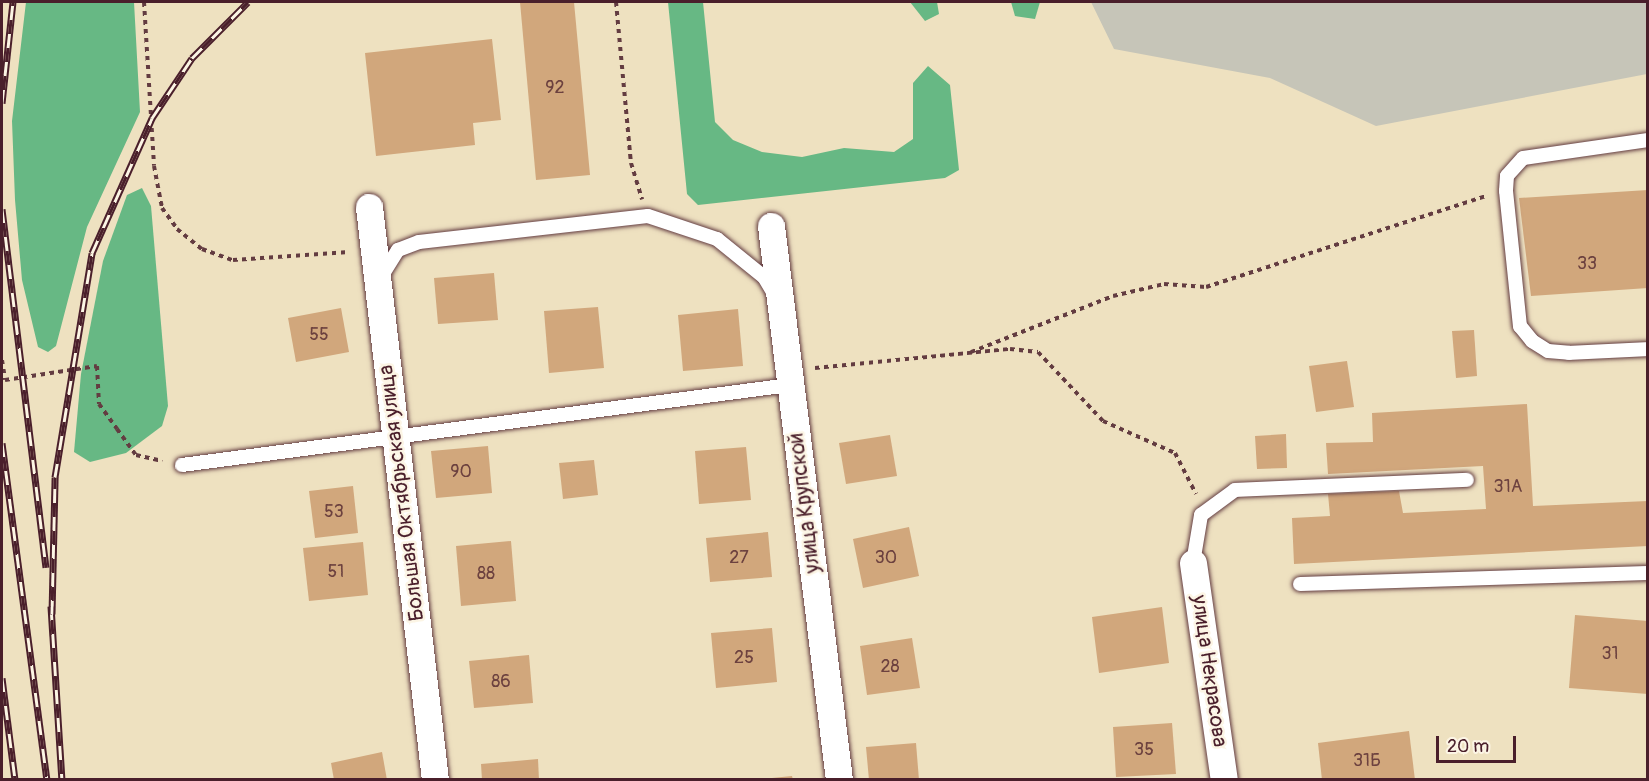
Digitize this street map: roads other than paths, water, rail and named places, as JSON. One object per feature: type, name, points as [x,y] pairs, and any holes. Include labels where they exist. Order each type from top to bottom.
[{"type":"street","name":"Большая Октябрьская улица","points":[[369,207],[435,780]]},
{"type":"street","name":"улица Крупской","points":[[771,226],[839,780]]},
{"type":"street","name":"улица Некрасова","points":[[1193,563],[1224,780]]},
{"type":"lane","points":[[1647,140],[1523,158],[1507,176],[1506,191],[1520,326],[1532,340],[1559,352],[1647,349]]},
{"type":"lane","points":[[378,286],[398,250],[419,242],[648,216],[717,239],[764,277],[781,308]]},
{"type":"lane","points":[[182,465],[790,378]]},
{"type":"lane","points":[[1193,563],[1201,515],[1235,490],[1467,480]]},
{"type":"lane","points":[[1300,584],[1647,573]]},
{"type":"railway","points":[[2,103],[13,2]]},
{"type":"railway","points":[[52,614],[55,477],[92,253],[152,118],[192,58],[248,2]]},
{"type":"railway","points":[[2,209],[46,567]]},
{"type":"railway","points":[[2,443],[47,780]]},
{"type":"railway","points":[[51,606],[62,780]]},
{"type":"railway","points":[[2,678],[15,780]]}]
